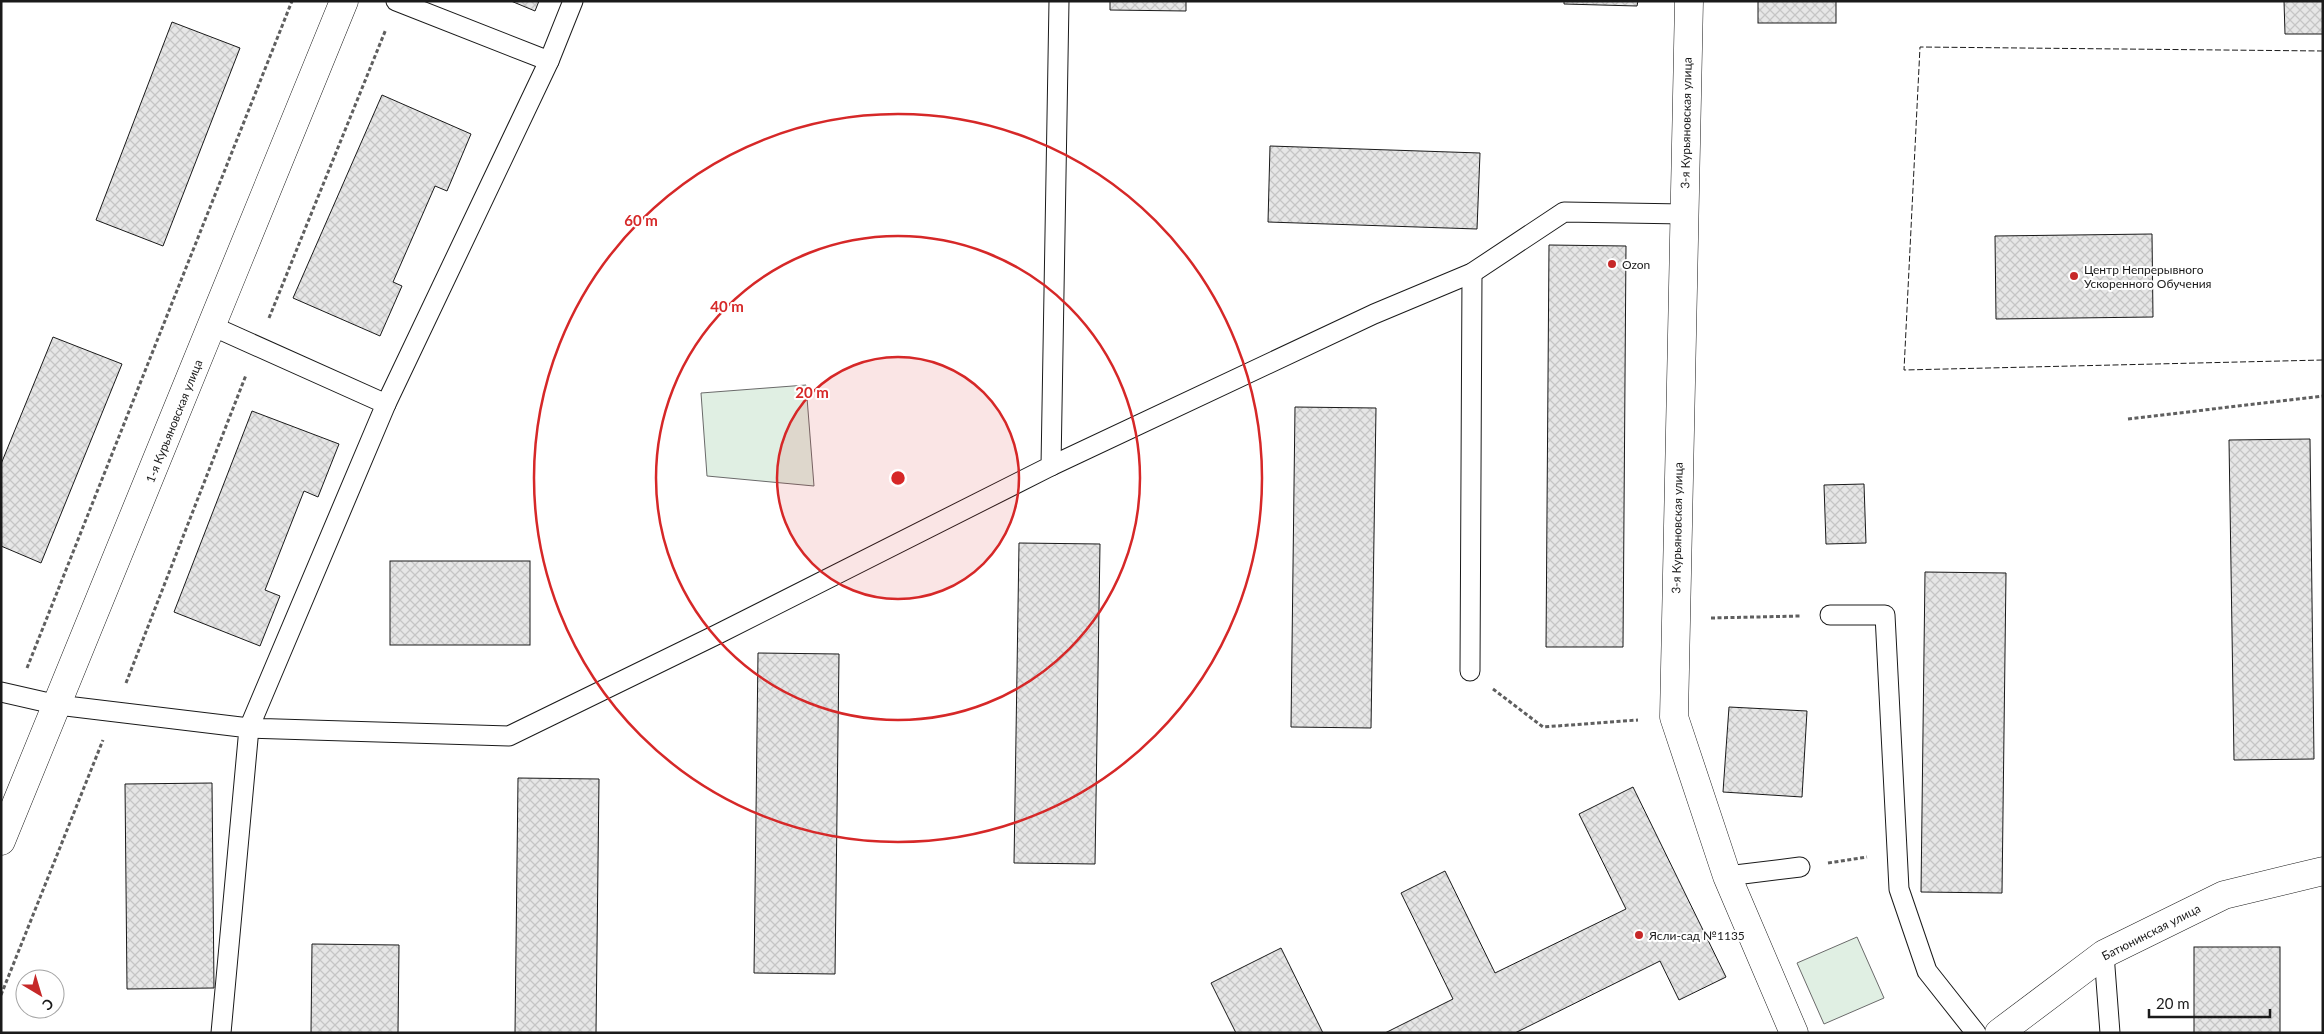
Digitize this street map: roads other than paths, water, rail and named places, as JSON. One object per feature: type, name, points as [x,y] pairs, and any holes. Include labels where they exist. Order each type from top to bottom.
[{"type":"street","name":"1-я Курьяновская улица","points":[[1,841],[344,1]]},
{"type":"street","name":"3-я Курьяновская улица","points":[[1689,1],[1674,717],[1726,876],[1794,1033]]},
{"type":"street","name":"Батюнинская улица","points":[[1999,1033],[2104,954],[2224,895],[2323,871]]},
{"type":"lane","points":[[396,1],[550,61]]},
{"type":"lane","points":[[221,1033],[249,728],[386,404],[550,61],[573,1]]},
{"type":"lane","points":[[1051,466],[1060,1]]},
{"type":"lane","points":[[9,694],[58,705],[114,713],[249,728],[509,736],[718,634],[1051,466],[1374,314],[1472,273],[1564,212],[1684,214]]},
{"type":"lane","points":[[1470,671],[1472,273]]},
{"type":"lane","points":[[212,326],[386,404]]},
{"type":"lane","points":[[1830,615],[1884,615],[1899,889],[1928,971],[1976,1033]]},
{"type":"lane","points":[[1726,876],[1800,866]]},
{"type":"lane","points":[[2104,954],[2110,1033]]},
{"type":"place","name":"Ozon","points":[[1612,264]]},
{"type":"place","name":"Центр Непрерывного Ускоренного Обучения","points":[[2074,276]]},
{"type":"place","name":"Ясли-сад №1135","points":[[1639,935]]}]
